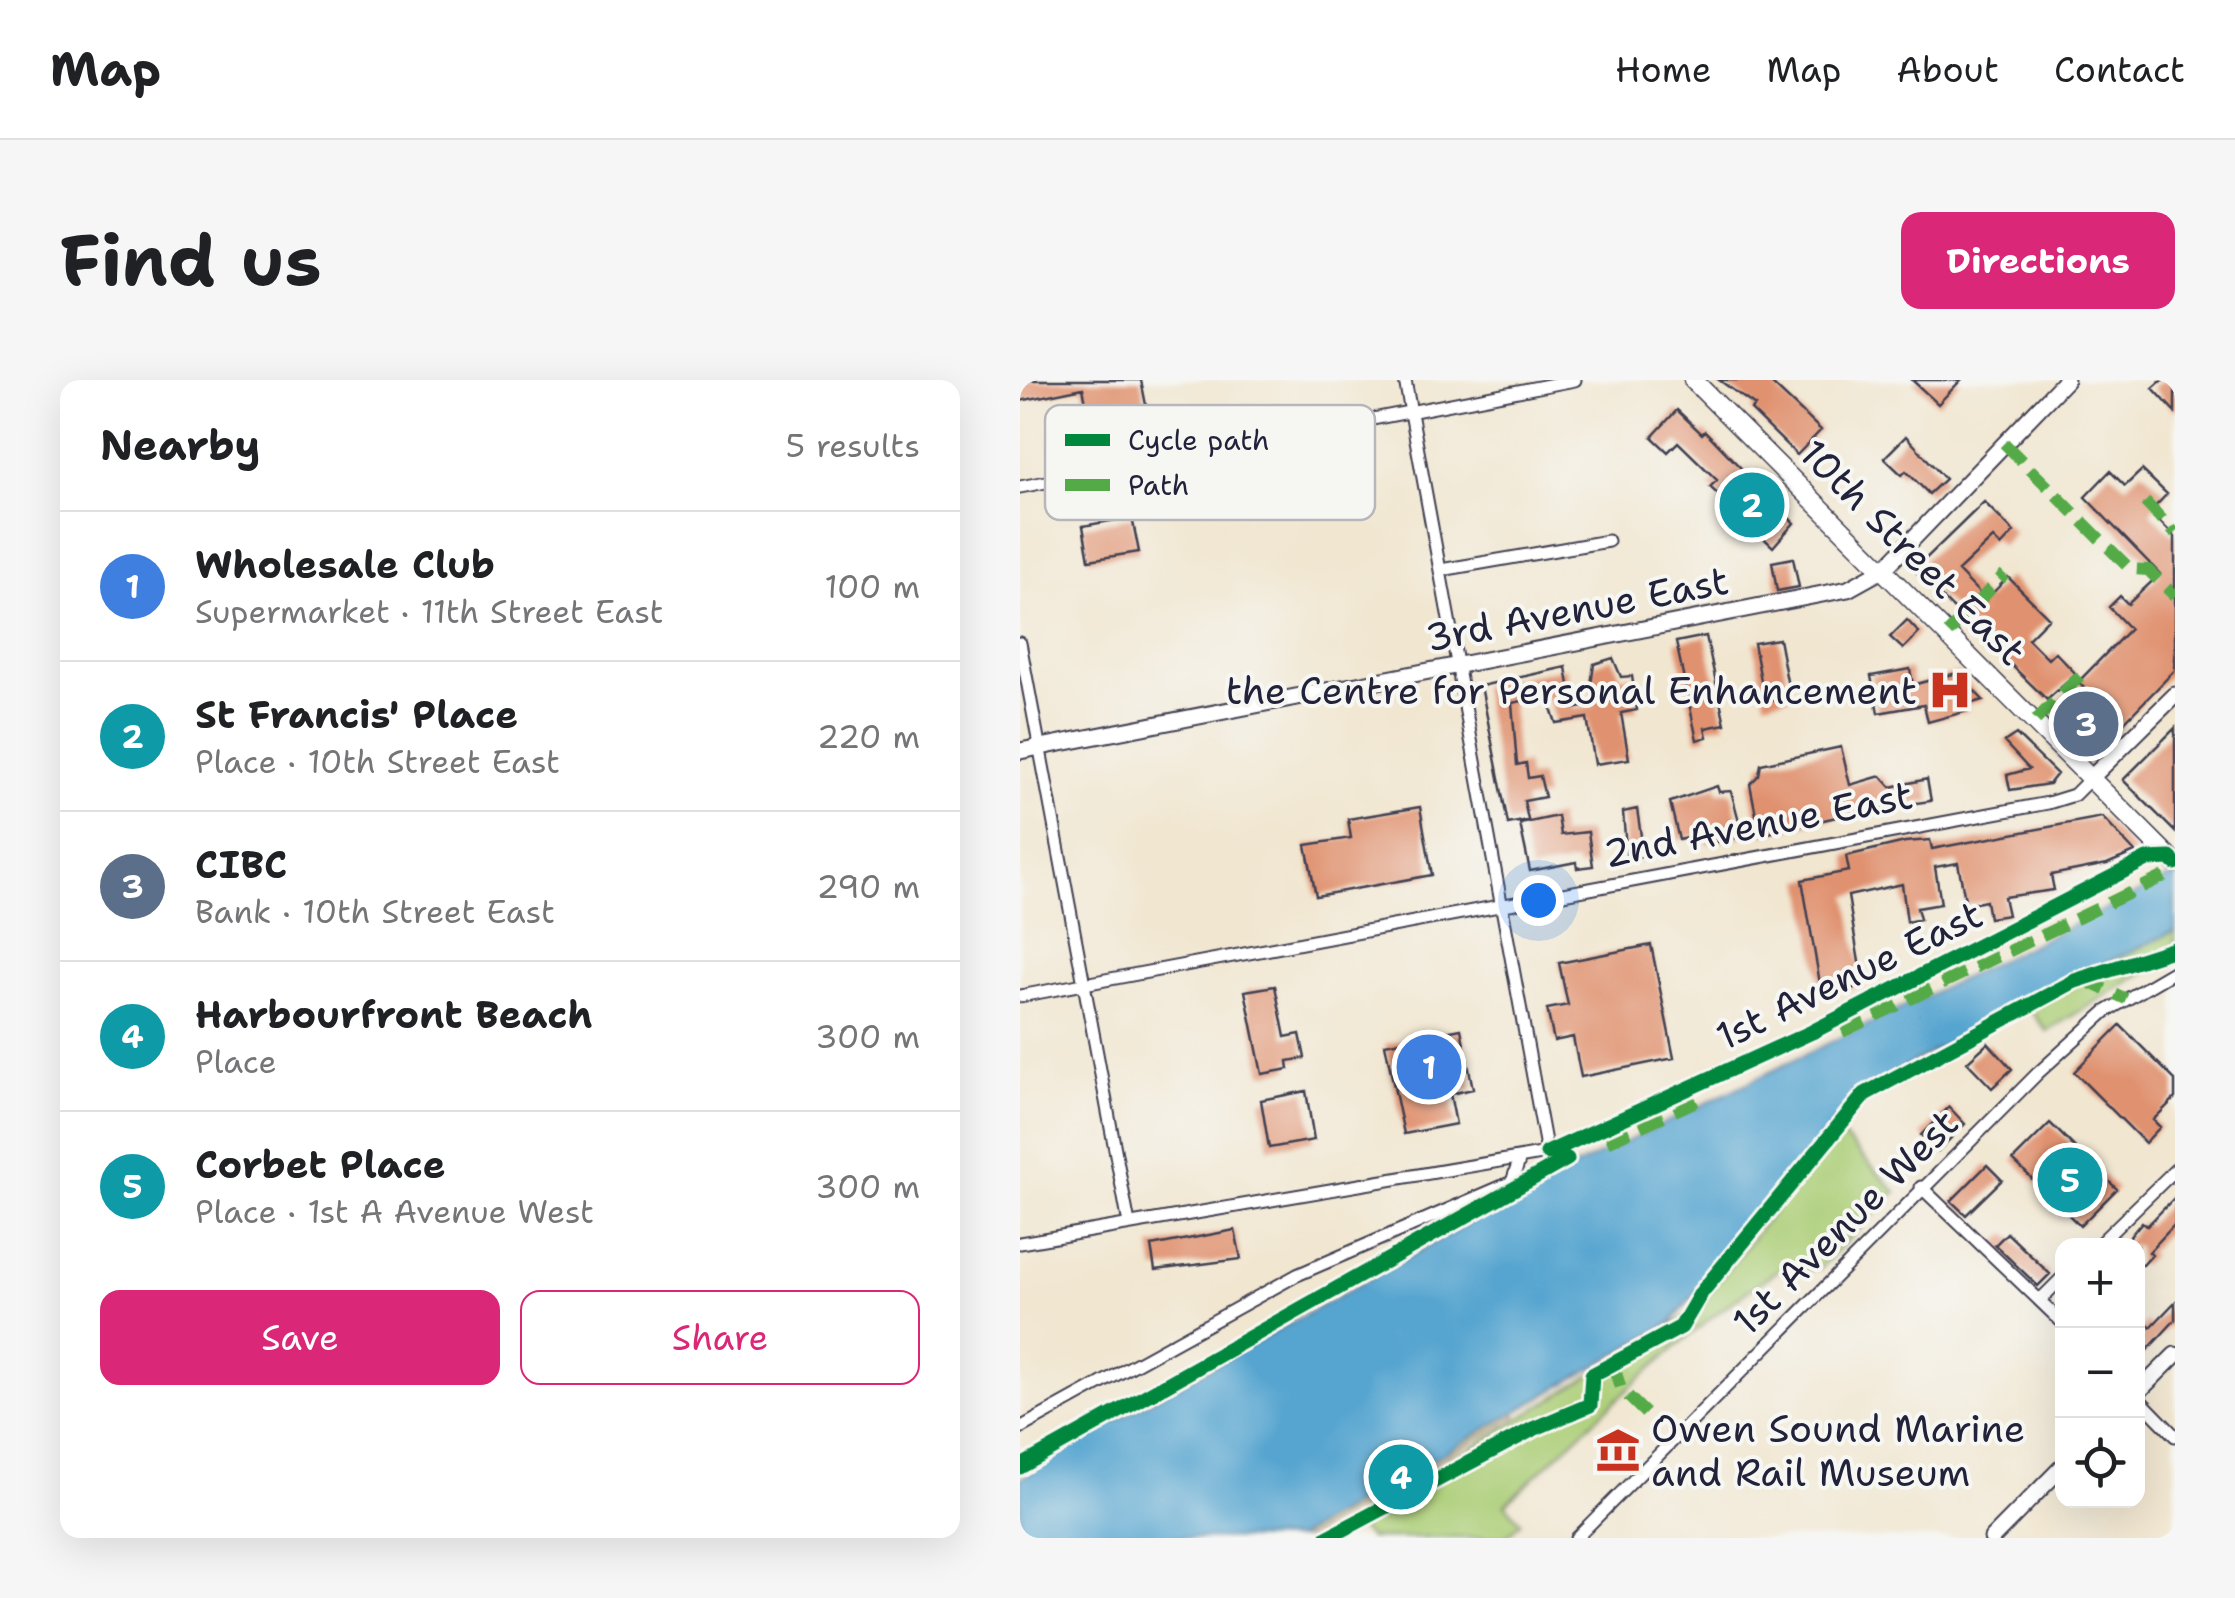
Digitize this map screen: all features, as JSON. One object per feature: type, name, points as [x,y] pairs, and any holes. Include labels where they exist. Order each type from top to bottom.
[{"type":"main road","name":"10th Street East","points":[[1692,380],[2173,858]]},
{"type":"main road","name":"3rd Avenue East","points":[[1020,751],[1848,589],[1884,569],[2066,380]]},
{"type":"main road","name":"2nd Avenue East","points":[[2092,777],[2175,696]]},
{"type":"main road","points":[[2145,1387],[2175,1355]]},
{"type":"main road","points":[[1992,1538],[2055,1475]]},
{"type":"street","points":[[1405,380],[1548,1153]]},
{"type":"street","points":[[1375,419],[1574,380]]},
{"type":"street","points":[[1020,487],[1045,482]]},
{"type":"street","points":[[1441,570],[1608,541]]},
{"type":"street","points":[[1020,643],[1129,1224]]},
{"type":"street","name":"2nd Avenue East","points":[[1020,996],[2048,803],[2074,795],[2092,777]]},
{"type":"street","name":"1st Avenue East","points":[[1020,1244],[1548,1153],[1826,1025],[2147,859],[2173,858]]},
{"type":"street","name":"1st Avenue West","points":[[1576,1538],[1921,1187],[2105,1012],[2175,970]]},
{"type":"street","points":[[1020,1428],[1297,1275],[1512,1182],[1520,1158]]},
{"type":"street","points":[[2104,1238],[2175,1170]]},
{"type":"street","points":[[1921,1187],[2055,1315]]},
{"type":"street","points":[[2040,1300],[2055,1285]]},
{"type":"street","points":[[2145,1403],[2175,1436]]},
{"type":"green space","points":[[2175,931],[2175,953],[2047,1031],[2023,1001]]},
{"type":"green space","points":[[1837,1130],[1896,1192],[1820,1268],[1806,1270],[1791,1262],[1715,1315],[1643,1376],[1505,1504],[1521,1522],[1506,1538],[1369,1538],[1353,1521],[1695,1311]]},
{"type":"sand","points":[[1513,1408],[1517,1416],[1306,1538],[1282,1538]]},
{"type":"water","points":[[2175,875],[2175,931],[2023,1001],[1858,1093],[1672,1322],[1297,1538],[1020,1538],[1020,1479],[1104,1427],[1541,1183]]},
{"type":"building","points":[[1020,380],[1141,380],[1146,405],[1087,405],[1083,388],[1020,401]]},
{"type":"building","points":[[1719,380],[1768,380],[1821,430],[1797,455],[1751,410],[1755,406]]},
{"type":"building","points":[[1912,380],[1961,380],[1938,404]]},
{"type":"building","points":[[2162,380],[2175,380],[2175,412],[2153,388]]},
{"type":"building","points":[[1677,410],[1702,434],[1705,431],[1794,523],[1773,547],[1710,487],[1717,480],[1678,442],[1668,452],[1652,437]]},
{"type":"building","points":[[1906,436],[1945,479],[1929,494],[1906,471],[1902,475],[1884,458]]},
{"type":"building","points":[[2142,470],[2167,494],[2150,512],[2175,537],[2175,670],[2099,748],[2067,719],[2090,694],[2078,682],[2130,629],[2109,607],[2120,596],[2128,604],[2160,574],[2085,497],[2110,471],[2125,486]]},
{"type":"building","points":[[1984,502],[2014,532],[2001,546],[1993,538],[1958,571],[1986,600],[2008,577],[2049,618],[2028,639],[2048,659],[2055,652],[2076,674],[2047,700],[1914,570]]},
{"type":"building","points":[[1133,520],[1139,552],[1089,560],[1083,526]]},
{"type":"building","points":[[1793,558],[1799,587],[1777,591],[1772,562]]},
{"type":"building","points":[[1907,620],[1919,633],[1903,649],[1890,637]]},
{"type":"building","points":[[1706,636],[1725,724],[1705,728],[1707,737],[1697,740],[1676,642]]},
{"type":"building","points":[[1779,639],[1790,697],[1765,702],[1754,643]]},
{"type":"building","points":[[1613,658],[1621,677],[1632,676],[1637,710],[1621,713],[1629,759],[1595,764],[1587,718],[1556,723],[1547,696],[1512,703],[1517,765],[1526,763],[1528,778],[1540,776],[1545,797],[1524,801],[1528,820],[1508,824],[1481,686],[1566,667],[1573,709],[1594,705],[1594,664]]},
{"type":"building","points":[[1910,669],[1913,685],[1957,673],[1983,700],[1966,705],[1968,711],[1928,722],[1924,705],[1878,713],[1871,676]]},
{"type":"building","points":[[2175,728],[2175,832],[2123,780]]},
{"type":"building","points":[[2016,734],[2057,774],[2049,784],[2010,790],[2007,775],[2029,769],[2004,742]]},
{"type":"building","points":[[1841,747],[1850,785],[1881,776],[1891,787],[1927,779],[1931,801],[1866,810],[1760,835],[1750,784],[1759,775],[1761,764]]},
{"type":"building","points":[[1717,786],[1719,792],[1731,791],[1743,836],[1708,844],[1706,833],[1679,840],[1670,802]]},
{"type":"building","points":[[1420,807],[1432,875],[1316,896],[1306,845],[1351,838],[1348,819]]},
{"type":"building","points":[[1637,809],[1644,856],[1627,860],[1623,812]]},
{"type":"building","points":[[1558,816],[1561,835],[1588,832],[1593,866],[1577,868],[1576,862],[1530,871],[1520,824]]},
{"type":"building","points":[[2102,817],[2135,852],[2107,864],[2051,875],[2054,890],[2004,897],[2008,915],[1989,918],[1986,901],[1966,905],[1958,863],[1935,867],[1941,904],[1917,908],[1920,919],[1907,922],[1902,884],[1848,896],[1863,986],[1822,995],[1802,880],[1849,871],[1846,856],[1905,842],[1930,840],[1932,849]]},
{"type":"building","points":[[1651,945],[1674,1058],[1581,1077],[1573,1037],[1554,1041],[1547,1009],[1568,1005],[1559,963]]},
{"type":"building","points":[[1275,986],[1285,1037],[1300,1034],[1305,1058],[1288,1061],[1289,1069],[1262,1074],[1245,991]]},
{"type":"building","points":[[2120,1025],[2175,1080],[2175,1098],[2153,1120],[2160,1127],[2145,1143],[2074,1072]]},
{"type":"building","points":[[1461,1029],[1473,1089],[1450,1094],[1456,1124],[1404,1134],[1385,1044]]},
{"type":"building","points":[[1988,1043],[2012,1069],[1992,1088],[1967,1062]]},
{"type":"building","points":[[1306,1091],[1314,1140],[1269,1148],[1261,1100]]},
{"type":"building","points":[[1949,1107],[1965,1124],[1938,1151],[1921,1135]]},
{"type":"building","points":[[2050,1123],[2117,1189],[2080,1226],[2013,1160]]},
{"type":"building","points":[[1987,1165],[2002,1180],[1966,1215],[1951,1201]]},
{"type":"building","points":[[2175,1197],[2175,1224],[2149,1252],[2152,1255],[2145,1263],[2145,1238],[2129,1238],[2142,1222],[2147,1226]]},
{"type":"building","points":[[1235,1230],[1241,1259],[1155,1270],[1151,1246]]},
{"type":"building","points":[[2007,1233],[2050,1274],[2038,1286],[1995,1245]]},
{"type":"building","points":[[2175,1302],[2175,1320],[2145,1352],[2145,1323],[2151,1327]]},
{"type":"marked path","points":[[2004,443],[2130,569],[2148,570],[2175,596]]},
{"type":"marked path","points":[[2145,502],[2175,533]]},
{"type":"marked path","points":[[1948,633],[2005,574]]},
{"type":"marked path","points":[[2036,720],[2081,675]]},
{"type":"marked path","points":[[1842,1032],[2175,871]]},
{"type":"marked path","points":[[2082,979],[2126,999]]},
{"type":"marked path","points":[[1607,1142],[1707,1096]]},
{"type":"marked path","points":[[1613,1363],[1621,1389],[1647,1415]]},
{"type":"cycle path","points":[[1547,1153],[1812,1032],[2147,859],[2170,858],[2175,863]]},
{"type":"cycle path","points":[[1327,1538],[1533,1429],[1590,1405],[1592,1375],[1681,1327],[1701,1293],[1865,1094],[2075,981],[2175,949]]},
{"type":"cycle path","points":[[1020,1467],[1567,1159],[1562,1157]]},
{"type":"place","name":"St Francis' Place","points":[[1752,505]]},
{"type":"place","name":"the Centre for Personal Enhancement","points":[[1950,690]]},
{"type":"place","name":"CIBC","points":[[2086,724]]},
{"type":"place","name":"Wholesale Club","points":[[1429,1067]]},
{"type":"place","name":"Corbet Place","points":[[2070,1180]]},
{"type":"place","name":"Owen Sound Marine and Rail Museum","points":[[1618,1450]]},
{"type":"place","name":"Harbourfront Beach","points":[[1401,1477]]}]
